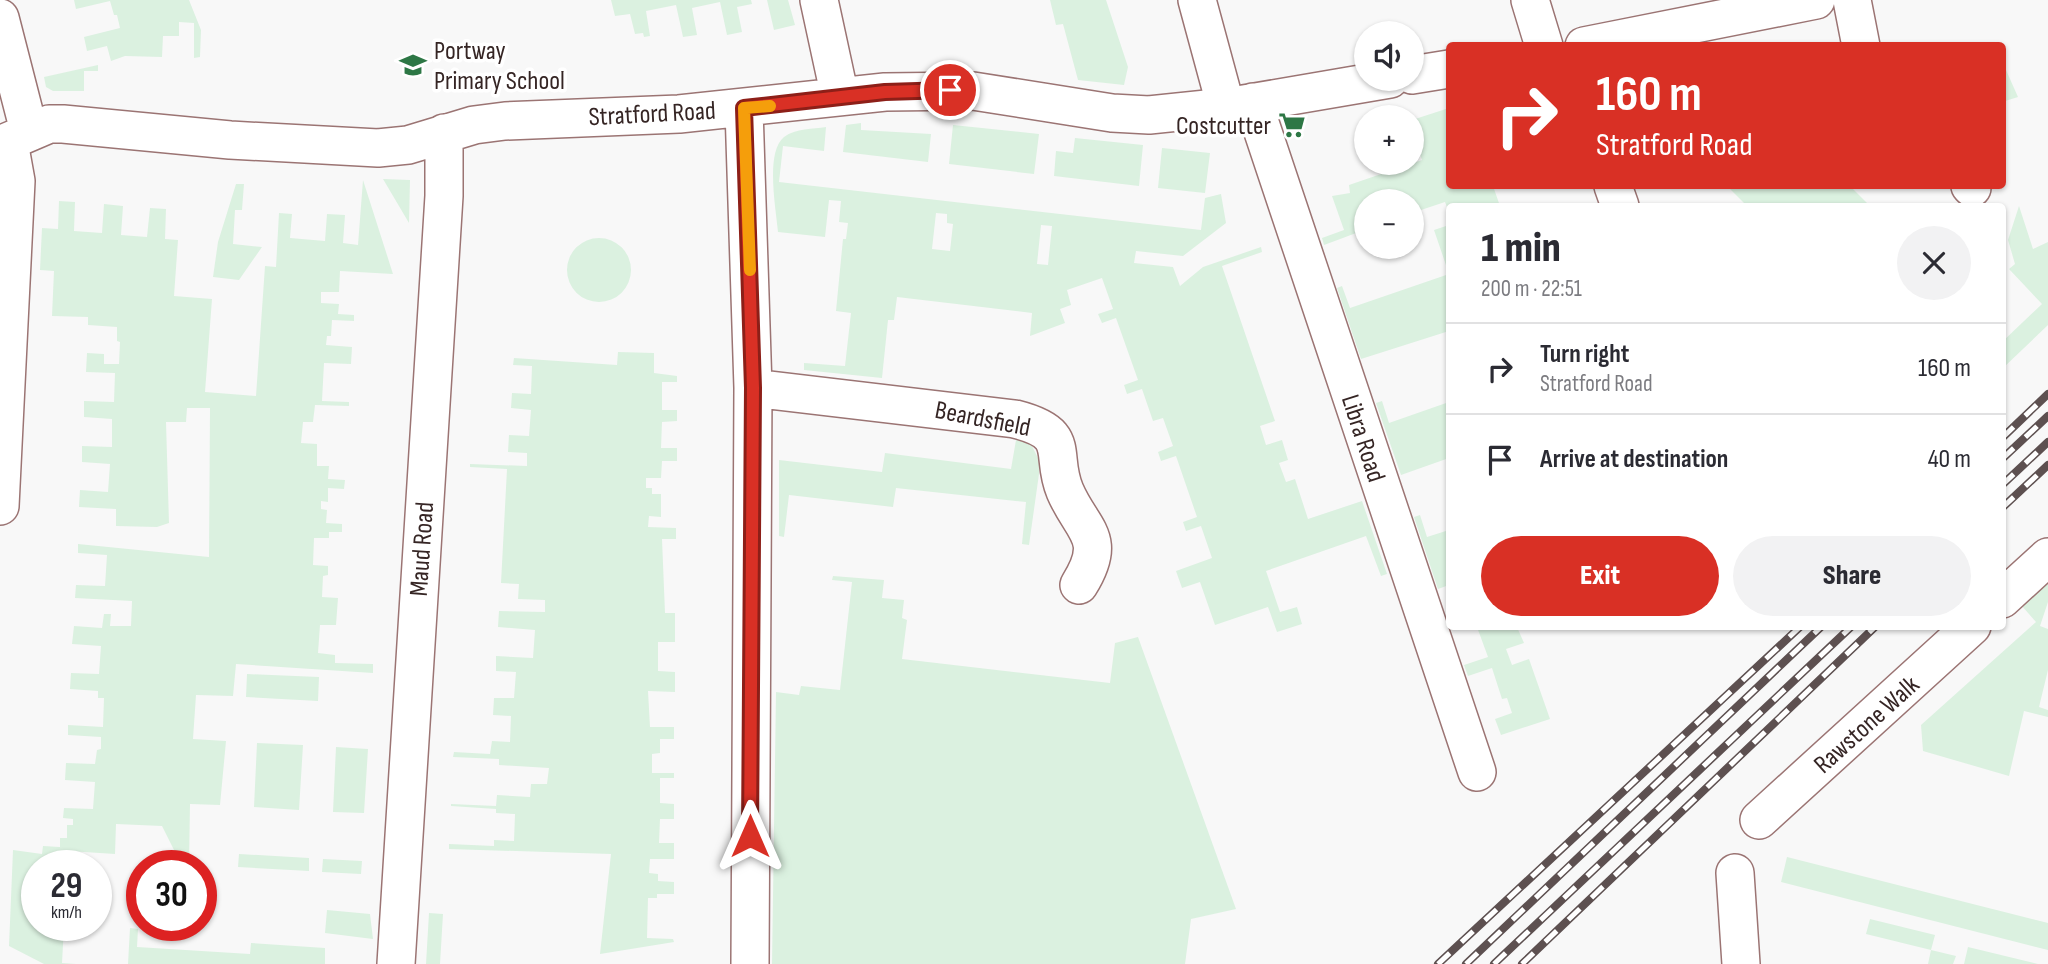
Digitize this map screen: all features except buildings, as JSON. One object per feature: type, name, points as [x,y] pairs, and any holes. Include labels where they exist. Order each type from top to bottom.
[{"type":"street","points":[[819,0],[841,97]]},
{"type":"street","name":"Libra Road","points":[[1197,0],[1239,105],[1477,772]]},
{"type":"street","points":[[1530,0],[1543,42]]},
{"type":"street","points":[[1602,42],[1771,4],[1816,0]]},
{"type":"street","points":[[1852,0],[1860,42]]},
{"type":"street","points":[[0,18],[16,181],[0,506]]},
{"type":"street","points":[[1424,73],[1446,69]]},
{"type":"street","name":"Stratford Road","points":[[13,140],[49,124],[63,124],[230,140],[378,148],[408,145],[474,125],[505,121],[744,108],[926,89],[973,91],[1112,113],[1149,115],[1239,105],[1354,85]]},
{"type":"street","points":[[744,108],[753,388],[750,964]]},
{"type":"street","name":"Maud Road","points":[[396,964],[444,196],[444,134]]},
{"type":"street","name":"Beardsfield","points":[[753,388],[1015,419],[1040,427],[1052,438],[1059,452],[1063,487],[1086,522],[1092,540],[1092,556],[1079,585]]},
{"type":"street","points":[[2006,595],[2048,557]]},
{"type":"street","name":"Rawstone Walk","points":[[1759,820],[1968,630]]},
{"type":"street","points":[[1735,873],[1741,964]]},
{"type":"green space","points":[[74,0],[189,0],[201,30],[200,57],[194,58],[194,23],[179,22],[179,36],[163,36],[162,57],[125,56],[111,61],[107,46],[87,51],[84,37],[120,28],[117,15],[114,15],[110,1],[76,9]]},
{"type":"green space","points":[[611,0],[751,0],[752,4],[737,7],[742,32],[727,35],[720,2],[692,8],[697,35],[683,37],[676,5],[646,11],[650,36],[644,37],[643,33],[635,34],[630,14],[615,16]]},
{"type":"green space","points":[[767,0],[788,0],[795,25],[774,30]]},
{"type":"green space","points":[[1050,0],[1106,0],[1128,67],[1124,85],[1078,80],[1063,24],[1056,25]]},
{"type":"green space","points":[[98,65],[98,71],[84,71],[84,91],[53,91],[46,87],[44,77]]},
{"type":"green space","points":[[2006,70],[2018,97],[2006,101]]},
{"type":"green space","points":[[1446,109],[1446,189],[1494,189],[1499,203],[1446,204],[1445,202],[1424,209],[1424,189],[1354,189],[1354,234],[1324,245],[1322,238],[1344,230],[1332,196],[1350,193],[1349,185],[1378,175],[1424,175],[1424,116]]},
{"type":"green space","points":[[861,123],[861,130],[931,134],[928,162],[843,152],[846,125]]},
{"type":"green space","points":[[953,125],[1039,134],[1034,174],[949,164]]},
{"type":"green space","points":[[826,127],[824,151],[783,146],[779,182],[1201,230],[1205,198],[1221,194],[1226,223],[1183,256],[1136,251],[1134,263],[1173,267],[1180,286],[1203,267],[1261,247],[1262,252],[1222,266],[1275,421],[1260,426],[1266,445],[1282,440],[1288,460],[1279,463],[1286,482],[1295,479],[1308,519],[1362,501],[1387,574],[1381,576],[1366,536],[1266,571],[1280,612],[1297,607],[1302,624],[1277,632],[1268,607],[1215,625],[1200,582],[1182,588],[1176,571],[1212,558],[1201,526],[1186,531],[1183,522],[1197,517],[1176,456],[1161,461],[1158,452],[1173,446],[1163,418],[1153,421],[1142,389],[1127,394],[1124,385],[1138,380],[1116,318],[1102,323],[1098,314],[1113,309],[1102,278],[1067,290],[1071,305],[1060,309],[1065,323],[1030,336],[1032,313],[897,297],[894,320],[888,320],[882,378],[804,370],[804,363],[845,366],[851,313],[836,311],[843,239],[846,239],[848,223],[839,222],[841,201],[829,200],[825,237],[778,232],[773,168],[778,144],[784,137],[799,130]],"holes":[[[936,213],[947,214],[947,223],[953,224],[950,251],[932,249]],[[1041,225],[1052,226],[1048,265],[1037,264]]]},
{"type":"green space","points":[[1075,138],[1143,145],[1139,186],[1054,176],[1056,151],[1073,153]]},
{"type":"green space","points":[[1162,148],[1210,153],[1205,193],[1158,188]]},
{"type":"green space","points":[[383,179],[410,180],[409,223]]},
{"type":"green space","points":[[363,180],[393,274],[340,271],[339,292],[321,292],[321,303],[339,304],[338,314],[354,315],[354,321],[332,320],[331,336],[327,336],[326,345],[352,347],[351,364],[324,363],[322,401],[349,402],[349,406],[315,405],[313,422],[303,422],[301,443],[317,444],[317,466],[329,466],[328,479],[345,480],[344,489],[328,488],[328,502],[321,501],[321,509],[327,510],[326,523],[342,524],[342,532],[329,532],[329,538],[314,538],[313,565],[328,566],[328,575],[323,576],[322,597],[338,598],[336,625],[320,625],[318,653],[335,655],[335,663],[373,664],[373,673],[236,664],[233,696],[196,695],[193,739],[226,741],[220,805],[190,804],[189,850],[174,850],[162,826],[116,824],[115,854],[112,854],[112,850],[42,850],[43,846],[60,847],[60,838],[67,838],[67,825],[73,825],[73,819],[63,818],[64,808],[93,809],[95,782],[65,780],[66,763],[95,764],[97,750],[101,749],[101,737],[68,735],[68,725],[103,727],[104,698],[98,698],[98,691],[70,689],[71,673],[99,674],[101,646],[72,644],[74,626],[102,628],[104,614],[111,614],[110,626],[131,626],[132,601],[75,598],[76,585],[105,586],[107,555],[78,553],[78,544],[209,557],[210,408],[187,408],[186,422],[166,422],[169,523],[157,527],[116,526],[116,509],[79,507],[80,490],[108,492],[110,464],[82,462],[82,446],[112,447],[112,419],[84,417],[84,401],[114,402],[115,373],[86,372],[87,353],[104,354],[104,364],[119,364],[120,342],[117,341],[117,327],[88,325],[88,317],[52,316],[54,271],[40,270],[42,228],[58,229],[59,201],[75,202],[74,231],[102,233],[104,204],[123,206],[121,235],[147,237],[150,208],[166,209],[165,239],[178,240],[174,296],[212,299],[205,392],[256,396],[265,266],[276,267],[279,213],[292,214],[290,238],[325,241],[327,214],[345,215],[343,243],[358,245]]},
{"type":"green space","points":[[236,184],[244,184],[242,210],[235,210],[233,244],[262,247],[239,280],[213,277],[218,242]]},
{"type":"green space","points":[[1730,189],[1853,189],[1867,203],[1744,203]]},
{"type":"green space","points":[[2019,206],[2033,249],[2048,242],[2048,325],[2006,365],[2006,338],[2042,304],[2009,269],[2015,264],[2008,240]]},
{"type":"green space","points":[[1446,226],[1446,265],[1434,230]]},
{"type":"green space","points":[[599,238],[622,247],[631,270],[622,293],[599,302],[576,293],[567,270],[576,247]]},
{"type":"green space","points":[[1446,275],[1446,332],[1361,359],[1337,288],[1342,286],[1350,308]]},
{"type":"green space","points":[[618,352],[654,353],[654,373],[677,376],[677,382],[662,382],[662,410],[677,410],[677,421],[662,422],[661,448],[677,448],[677,461],[662,461],[661,478],[646,478],[646,488],[652,488],[652,494],[661,494],[661,517],[649,516],[648,527],[676,528],[676,539],[662,539],[665,613],[675,613],[675,642],[658,642],[658,671],[675,672],[675,692],[648,691],[650,727],[674,727],[674,739],[660,739],[660,753],[652,754],[652,773],[674,773],[674,778],[660,778],[660,803],[674,804],[674,819],[660,819],[659,843],[674,843],[674,859],[650,859],[649,873],[658,874],[658,881],[674,882],[674,894],[657,894],[657,898],[648,898],[647,938],[673,939],[674,942],[600,954],[611,854],[449,849],[449,844],[494,846],[494,840],[514,841],[515,814],[451,804],[496,806],[497,795],[530,797],[531,784],[547,784],[549,768],[499,765],[499,759],[453,757],[454,752],[490,754],[492,741],[510,742],[511,716],[493,715],[494,698],[514,698],[516,672],[496,671],[496,656],[533,658],[535,630],[498,627],[499,611],[545,612],[545,600],[518,599],[519,584],[501,583],[507,469],[470,467],[470,464],[527,466],[527,453],[508,452],[509,435],[529,436],[531,410],[511,408],[512,393],[531,394],[532,366],[513,365],[514,358],[617,365]]},
{"type":"green space","points":[[1382,401],[1389,423],[1446,403],[1446,459],[1401,475],[1376,403]]},
{"type":"green space","points":[[1016,440],[1031,444],[1039,460],[1029,545],[1022,544],[1026,502],[896,488],[893,507],[789,495],[784,537],[779,536],[779,460],[882,472],[885,453],[1011,469]]},
{"type":"green space","points":[[1420,515],[1427,537],[1446,531],[1446,586],[1438,589],[1414,517]]},
{"type":"green space","points":[[833,576],[884,580],[882,598],[904,600],[902,618],[907,620],[902,659],[1110,683],[1115,643],[1138,637],[1236,909],[1191,919],[1185,964],[772,964],[776,692],[799,695],[801,686],[840,690],[852,582],[832,580]]},
{"type":"green space","points":[[2048,580],[2048,602],[2040,626],[2048,629],[2048,670],[2039,707],[2048,710],[2048,717],[2024,711],[2009,776],[1923,751],[1921,725],[2036,622],[2021,605]]},
{"type":"green space","points":[[1478,630],[1518,630],[1524,643],[1506,649],[1512,665],[1529,659],[1550,719],[1501,735],[1495,719],[1512,713],[1507,698],[1502,699],[1492,668],[1468,676],[1464,665],[1488,657]]},
{"type":"green space","points":[[247,674],[319,677],[318,701],[246,697]]},
{"type":"green space","points":[[257,743],[303,745],[299,810],[254,807]]},
{"type":"green space","points":[[336,747],[368,749],[364,813],[333,812]]},
{"type":"green space","points":[[13,850],[21,851],[21,941],[63,941],[62,963],[76,964],[44,964],[9,946]]},
{"type":"green space","points":[[239,854],[309,858],[309,871],[238,867]]},
{"type":"green space","points":[[1787,857],[2048,923],[2048,950],[1781,882]]},
{"type":"green space","points":[[323,859],[362,861],[361,874],[322,872]]},
{"type":"green space","points":[[327,910],[370,914],[373,939],[325,933]]},
{"type":"green space","points":[[429,913],[443,914],[440,964],[426,964]]},
{"type":"green space","points":[[1870,919],[1935,935],[1931,950],[1866,934]]},
{"type":"green space","points":[[129,941],[137,941],[137,947],[250,954],[251,943],[325,948],[325,964],[128,964]]},
{"type":"green space","points":[[1968,947],[2038,964],[1964,964]]},
{"type":"green space","points":[[1931,950],[1956,956],[1953,964],[1928,964]]},
{"type":"railway","points":[[2006,434],[2048,394]]},
{"type":"railway","points":[[2006,455],[2048,416]]},
{"type":"railway","points":[[2006,481],[2048,442]]},
{"type":"railway","points":[[2006,504],[2048,465]]},
{"type":"railway","points":[[1438,964],[1797,630]]},
{"type":"railway","points":[[1466,964],[1818,630]]},
{"type":"railway","points":[[1494,964],[1848,630]]},
{"type":"railway","points":[[1522,964],[1872,630]]},
{"type":"slow traffic","points":[[750,270],[744,108],[770,106]]},
{"type":"place","name":"Portway Primary School","points":[[413,65]]},
{"type":"place","name":"Costcutter","points":[[1292,125]]},
{"type":"route","points":[[750,836],[753,388],[744,108],[885,92],[950,90]]}]
